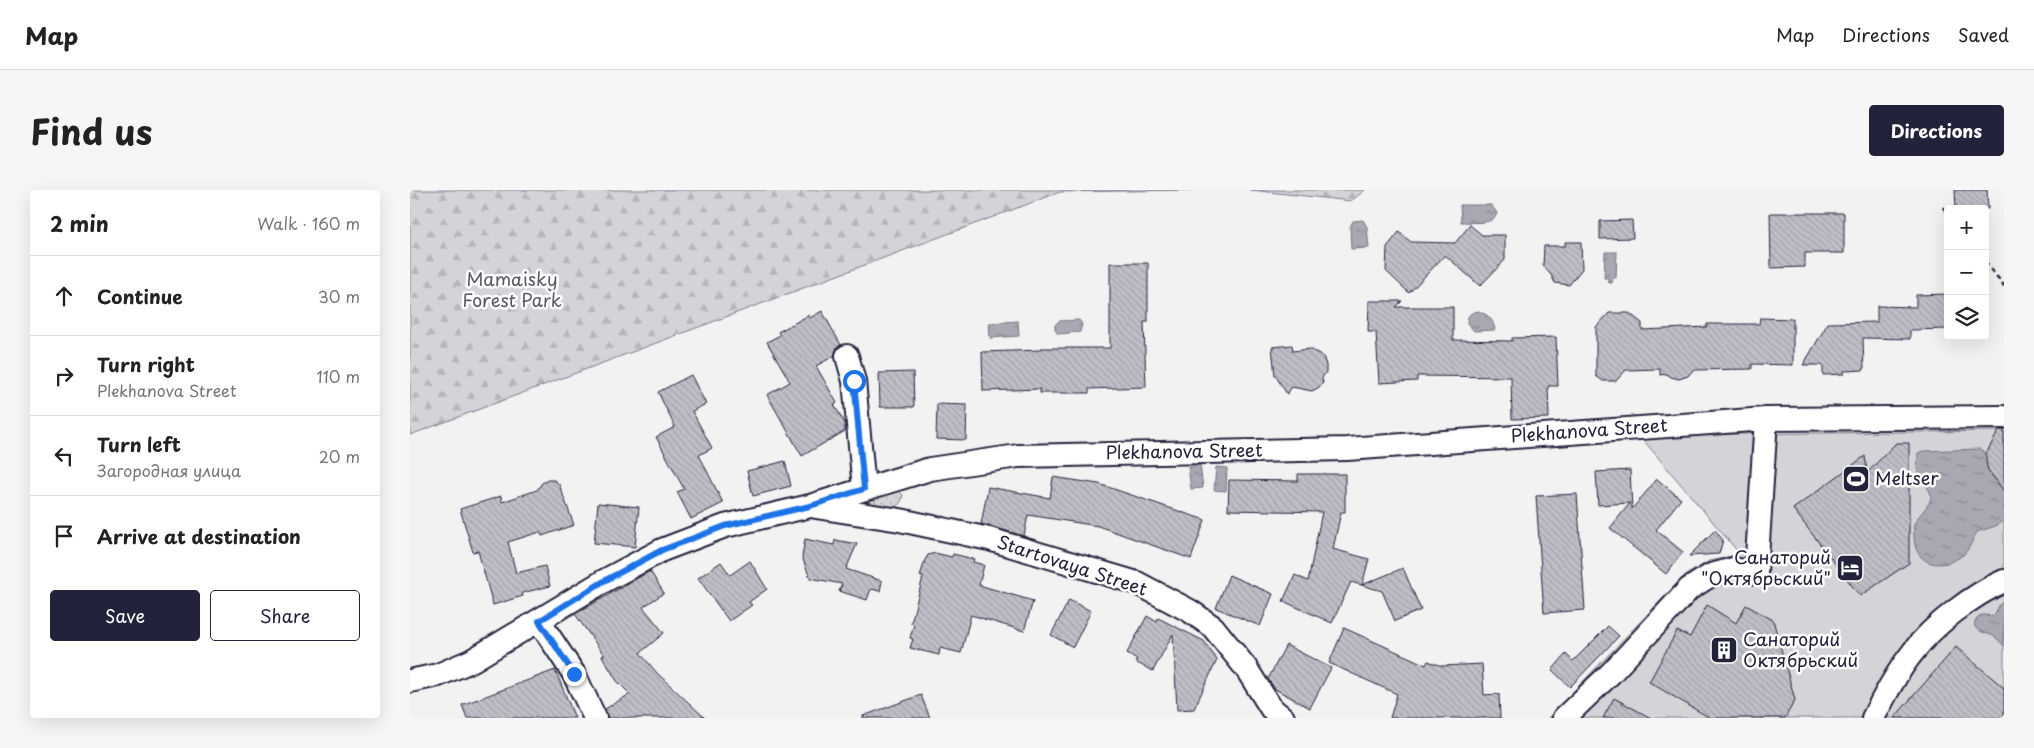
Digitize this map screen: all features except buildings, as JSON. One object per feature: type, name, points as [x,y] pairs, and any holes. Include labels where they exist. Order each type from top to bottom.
[{"type":"street","points":[[847,356],[854,381],[864,489]]},
{"type":"street","name":"Plekhanova Street","points":[[410,681],[438,674],[470,661],[604,581],[662,550],[725,526],[810,506],[930,469],[1018,456],[1347,449],[1766,418],[2004,417]]},
{"type":"street","points":[[1564,718],[1611,673],[1689,589],[1711,575],[1718,573],[1733,570],[1756,573],[1766,418]]},
{"type":"street","name":"Startovaya Street","points":[[810,506],[900,520],[988,539],[1137,583],[1190,611],[1213,627],[1246,668],[1271,708],[1283,718]]},
{"type":"street","points":[[1873,718],[1890,686],[1913,651],[1944,621],[1985,589],[2004,582]]},
{"type":"street","points":[[539,621],[574,674],[595,718]]},
{"type":"path","points":[[1989,267],[2004,286]]},
{"type":"green space","name":"Mamaisky Forest Park","points":[[410,190],[1193,190],[1060,192],[410,435]]},
{"type":"green space","points":[[1250,190],[1365,190],[1351,201]]},
{"type":"green space","name":"Санаторий \"Октябрьский\"","points":[[2004,431],[2004,718],[1548,718],[1684,576],[1709,561],[1740,554],[1639,435]]},
{"type":"green space","points":[[872,489],[897,489],[903,495],[902,499],[894,508],[877,512]]},
{"type":"water","points":[[1460,205],[1491,205],[1497,213],[1492,220],[1487,222],[1461,222]]},
{"type":"water","points":[[1363,220],[1367,227],[1369,248],[1351,249],[1350,227],[1353,221]]},
{"type":"water","points":[[1605,252],[1617,252],[1616,278],[1613,278],[1612,283],[1609,283],[1608,278],[1604,278]]},
{"type":"water","points":[[1478,311],[1490,318],[1495,330],[1474,331],[1467,323],[1467,320],[1470,315]]},
{"type":"water","points":[[1079,320],[1082,324],[1080,332],[1058,334],[1055,330],[1055,325],[1059,321]]},
{"type":"water","points":[[1018,321],[1019,336],[990,338],[989,323]]},
{"type":"water","points":[[1980,449],[1987,454],[1987,464],[1992,475],[2004,482],[2004,520],[1996,526],[1977,532],[1965,553],[1955,560],[1938,564],[1931,563],[1919,554],[1915,546],[1914,525],[1931,499],[1929,489],[1918,473],[1918,453],[1923,451]]},
{"type":"water","points":[[1200,465],[1203,488],[1191,489],[1188,467]]},
{"type":"water","points":[[1216,467],[1227,468],[1226,491],[1214,490]]},
{"type":"water","points":[[2004,601],[2004,646],[1995,637],[1979,631],[1976,628],[1975,621],[1979,616],[1994,616],[1999,605]]},
{"type":"place","name":"Meltser","points":[[1856,479]]},
{"type":"place","name":"Санаторий \"Октябрьский\"","points":[[1850,568]]},
{"type":"place","name":"Санаторий Октябрьский","points":[[1724,650]]},
{"type":"route","points":[[574,674],[539,621],[604,581],[662,550],[725,526],[810,506],[864,489],[854,381]]}]
